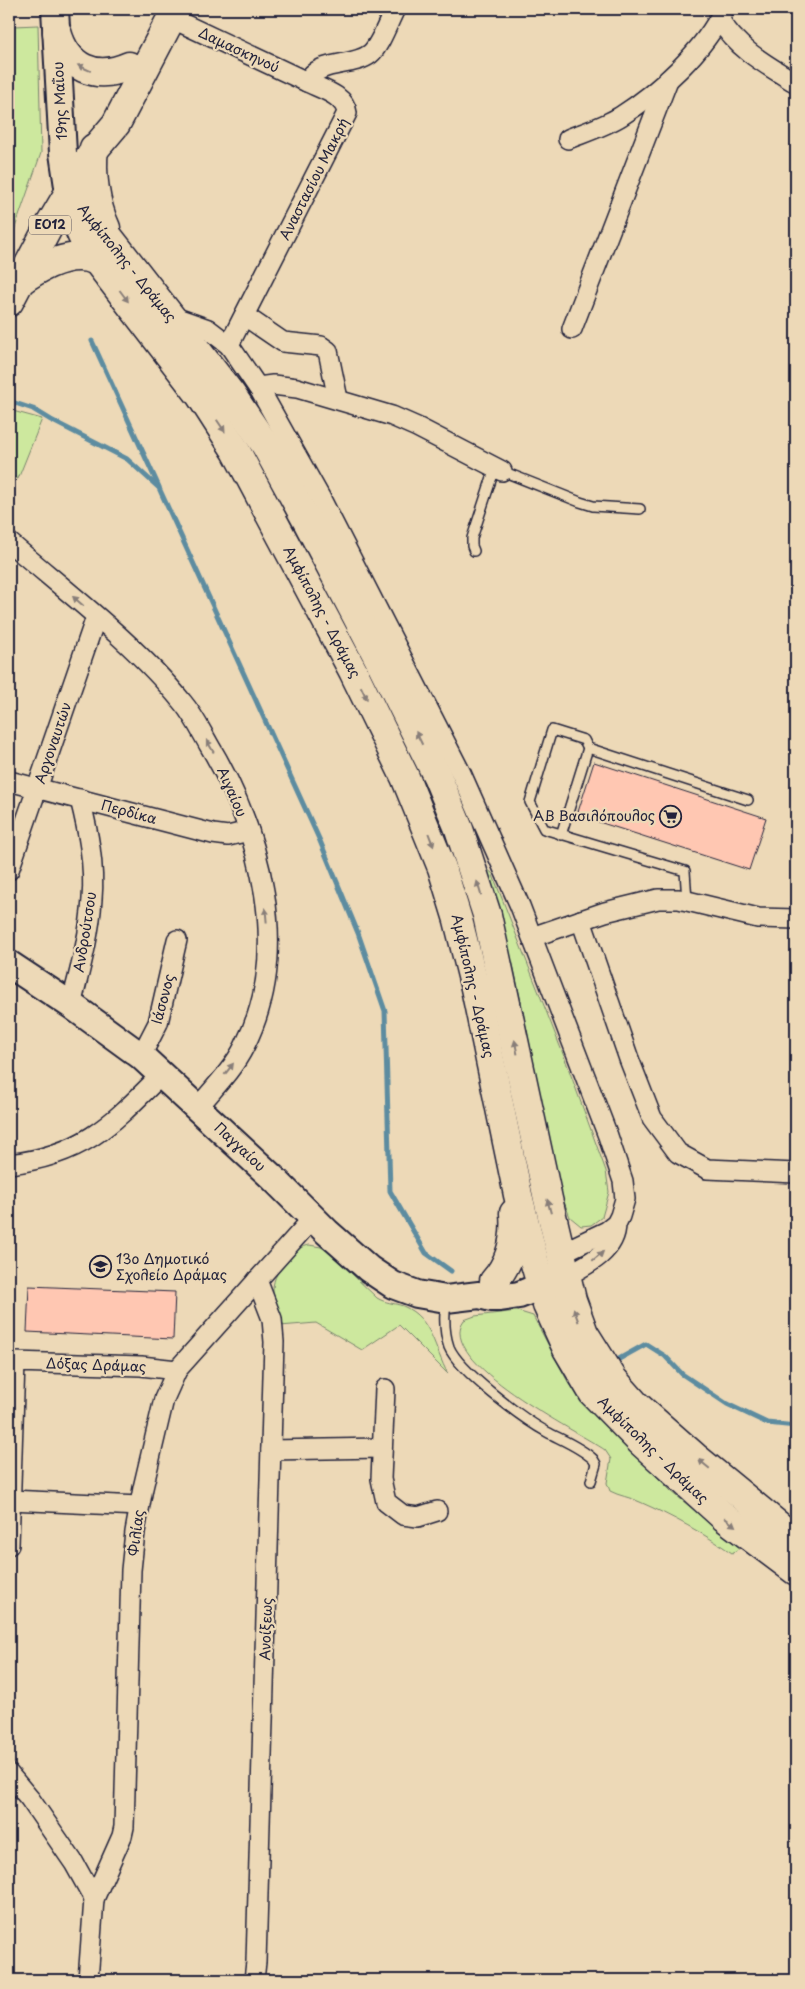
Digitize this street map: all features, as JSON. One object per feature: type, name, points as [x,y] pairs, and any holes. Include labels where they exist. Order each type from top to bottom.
[{"type":"main road","name":"ΕΟ12","points":[[94,150],[102,116],[129,66],[169,12]]},
{"type":"main road","name":"ΕΟ12","points":[[14,293],[94,150],[116,124],[169,12]]},
{"type":"main road","points":[[56,20],[60,45],[78,65],[90,71],[104,73],[117,71],[129,66]]},
{"type":"main road","name":"19ης Μαΐου","points":[[56,20],[63,153],[69,193]]},
{"type":"main road","points":[[14,293],[36,270],[58,261],[85,258],[104,250],[96,192],[94,150]]},
{"type":"main road","name":"Αμφίπολης - Δράμας","points":[[69,193],[72,213],[82,236],[104,250],[171,316],[246,414],[280,470],[381,663],[450,805],[471,864],[492,934],[538,1155],[563,1264],[595,1374],[636,1405],[666,1433],[796,1540]]},
{"type":"main road","name":"Αμφίπολης - Δράμας","points":[[104,250],[236,451],[353,670],[405,777],[432,843],[453,903],[475,988],[538,1275],[557,1329],[595,1374],[640,1441],[709,1504],[796,1571]]},
{"type":"main road","name":"Παγγαίου","points":[[9,964],[71,1005],[141,1056],[369,1270],[388,1282],[417,1294],[469,1293]]},
{"type":"main road","points":[[469,1293],[503,1268],[511,1252],[514,1222],[499,1102]]},
{"type":"main road","points":[[469,1293],[538,1275],[563,1264]]},
{"type":"street","points":[[307,82],[310,75],[317,70],[353,61],[370,54],[396,9]]},
{"type":"street","name":"Δαμασκηνού","points":[[169,12],[307,82]]},
{"type":"street","points":[[568,139],[621,116],[650,96],[668,80],[696,49],[721,14]]},
{"type":"street","points":[[721,14],[730,37],[742,49],[796,83]]},
{"type":"street","points":[[572,329],[668,80]]},
{"type":"street","name":"Αναστασίου Μακρή","points":[[229,345],[347,113],[346,107],[339,98],[307,82]]},
{"type":"street","points":[[171,316],[208,329],[229,345],[258,387],[321,499],[435,720],[487,830],[532,937],[620,1170],[624,1199],[616,1224],[615,1235],[609,1246],[591,1262],[563,1264]]},
{"type":"street","points":[[245,316],[283,342],[321,346],[328,351],[338,399]]},
{"type":"street","points":[[258,387],[273,384],[289,386],[338,399],[406,422],[498,470]]},
{"type":"street","name":"Αιγαίου","points":[[9,542],[96,617],[161,679],[191,714],[231,785],[249,831],[260,871],[266,911],[268,952],[264,989],[244,1047],[229,1070],[198,1108]]},
{"type":"street","name":"Αργοναυτών","points":[[9,870],[96,617]]},
{"type":"street","name":"Περδίκα","points":[[9,781],[213,834],[228,836],[249,831]]},
{"type":"street","name":"Ανδρούτσου","points":[[71,1005],[82,962],[92,899],[92,860],[80,799]]},
{"type":"street","points":[[532,937],[646,900],[670,898],[758,918],[796,919]]},
{"type":"street","points":[[581,920],[628,1059],[652,1118],[678,1152],[707,1169],[796,1172]]},
{"type":"street","name":"Ιάσονος","points":[[141,1056],[158,1023],[178,940]]},
{"type":"street","points":[[9,1164],[64,1151],[88,1140],[118,1118],[162,1074]]},
{"type":"street","name":"Φιλίας","points":[[94,1899],[122,1836],[124,1827],[131,1570],[139,1506],[164,1399],[177,1370],[313,1218]]},
{"type":"street","name":"Ανοίξεως","points":[[254,1980],[271,1450],[273,1329],[272,1319],[258,1280]]},
{"type":"street","name":"Δόξας Δράμας","points":[[10,1500],[14,1362],[141,1366],[177,1370]]},
{"type":"street","points":[[385,1389],[381,1479],[386,1502],[392,1509],[403,1515],[418,1517],[436,1511]]},
{"type":"street","points":[[271,1450],[381,1448]]},
{"type":"street","points":[[9,1545],[10,1500],[139,1506]]},
{"type":"street","points":[[9,1774],[30,1799],[74,1863],[94,1899],[88,1980]]},
{"type":"lane","points":[[474,551],[472,538],[498,470],[593,506],[640,509]]},
{"type":"lane","points":[[561,835],[588,748],[584,740],[552,730],[530,802],[544,830],[561,835],[684,871],[687,901]]},
{"type":"lane","points":[[588,748],[748,800]]},
{"type":"lane","points":[[469,1293],[445,1326],[450,1347],[456,1358],[470,1373],[514,1411],[593,1459],[596,1464],[591,1481]]},
{"type":"green space","points":[[38,25],[41,153],[9,245],[9,34],[14,26]]},
{"type":"green space","points":[[9,410],[42,419],[18,479],[9,475]]},
{"type":"green space","points":[[487,869],[492,873],[565,1059],[606,1171],[609,1192],[602,1217],[591,1225],[581,1226],[570,1217],[561,1194],[514,969]]},
{"type":"green space","points":[[309,1245],[321,1247],[328,1251],[377,1298],[403,1306],[421,1319],[432,1336],[448,1374],[399,1325],[362,1350],[316,1323],[280,1326],[273,1297],[274,1281],[282,1266],[290,1257],[301,1248]]},
{"type":"green space","points":[[517,1311],[533,1316],[567,1380],[582,1401],[671,1491],[740,1548],[732,1553],[676,1519],[636,1500],[610,1491],[607,1483],[611,1459],[605,1450],[514,1394],[489,1374],[470,1355],[460,1337],[464,1320],[475,1316]]},
{"type":"building","name":"ΑΒ Βασιλόπουλος","points":[[594,762],[766,818],[749,870],[577,815]]},
{"type":"building","points":[[29,1286],[175,1292],[173,1339],[27,1332]]},
{"type":"waterway","points":[[92,341],[159,487]]},
{"type":"waterway","points":[[9,401],[33,409],[127,459],[159,488],[320,841],[358,933],[385,1011],[390,1191],[426,1253],[451,1271]]},
{"type":"waterway","points":[[619,1359],[646,1344],[665,1356],[682,1374],[727,1404],[767,1423],[796,1426]]},
{"type":"place","name":"ΑΒ Βασιλόπουλος","points":[[671,816]]},
{"type":"place","name":"13ο Δημοτικό Σχολείο Δράμας","points":[[100,1267]]}]
